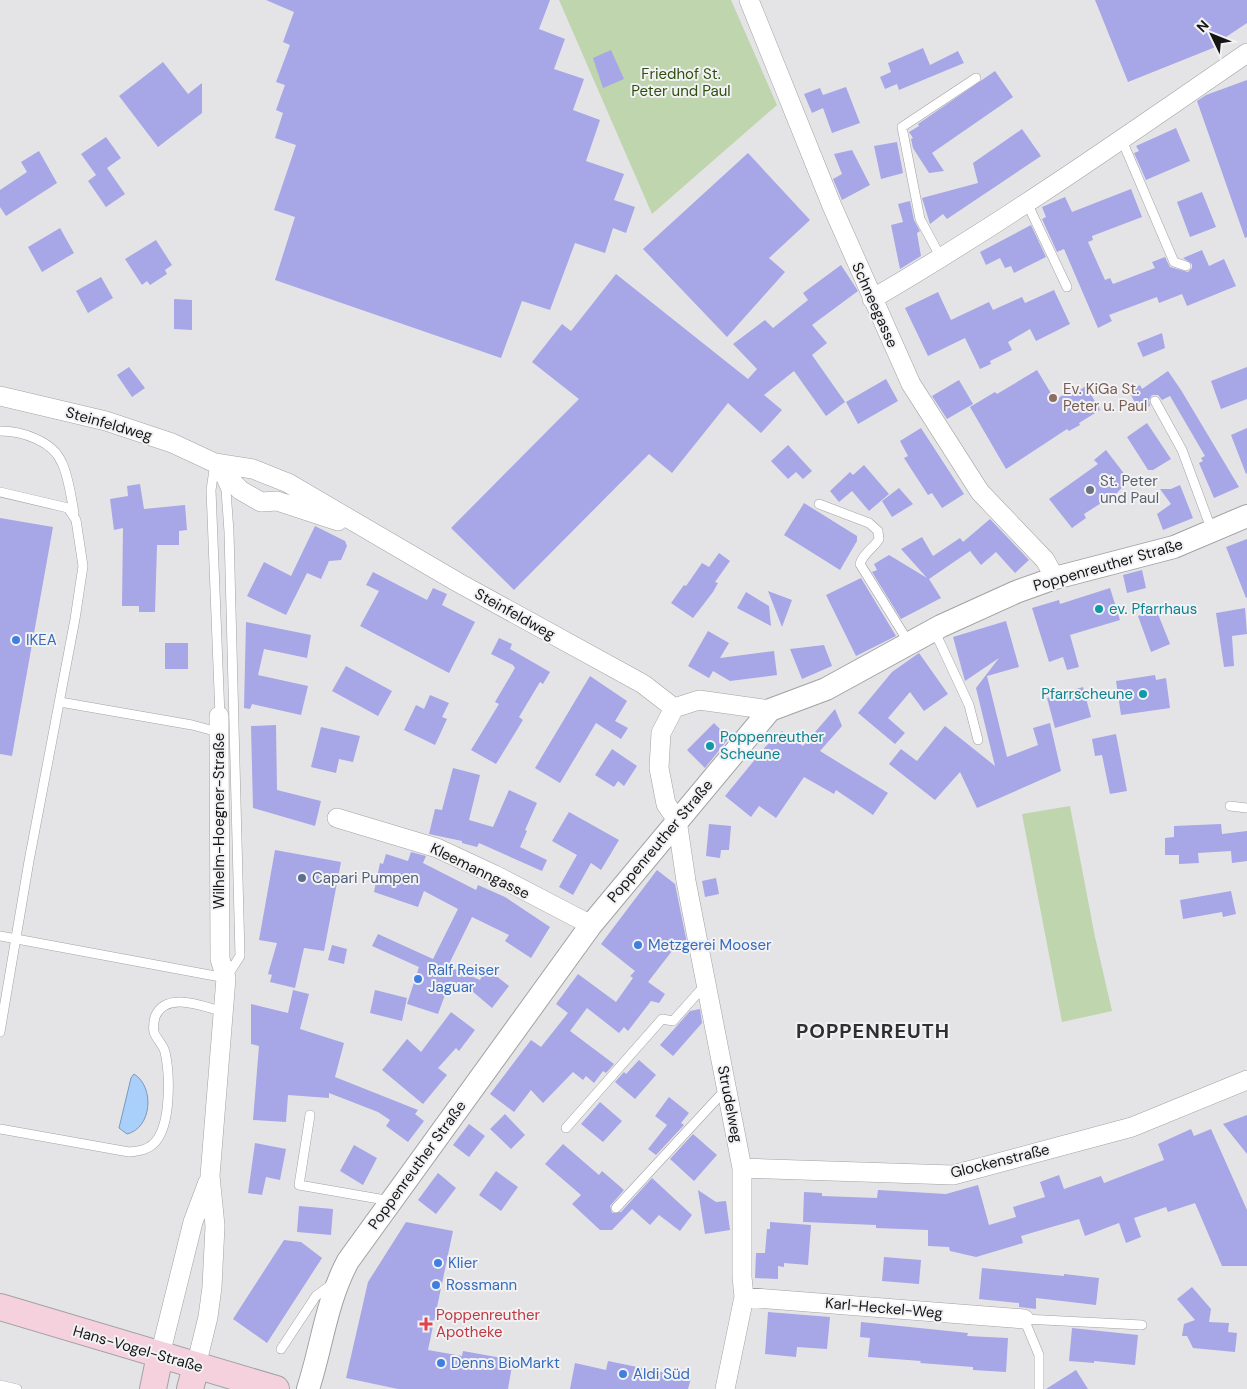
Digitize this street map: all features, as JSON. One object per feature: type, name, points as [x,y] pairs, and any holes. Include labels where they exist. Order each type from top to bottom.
[{"type":"main road","name":"Hans-Vogel-Straße","points":[[0,1307],[160,1355],[193,1377],[276,1389]]},
{"type":"main road","points":[[153,1389],[160,1355]]},
{"type":"street","name":"Schneegasse","points":[[750,0],[792,109],[872,300],[911,384],[980,492],[1045,560],[1055,578]]},
{"type":"street","points":[[872,300],[941,259],[1027,203],[1247,53]]},
{"type":"street","name":"Steinfeldweg","points":[[0,396],[106,421],[172,443],[215,463],[253,470],[288,483],[459,583],[644,684],[674,708]]},
{"type":"street","name":"Steinfeldweg","points":[[215,463],[240,490],[261,502],[277,501],[334,520],[354,522]]},
{"type":"street","name":"Poppenreuther Straße","points":[[308,1389],[318,1358],[324,1318],[338,1280],[348,1261],[591,925],[770,710],[826,689],[934,630],[1016,592],[1055,578],[1174,547],[1247,516]]},
{"type":"street","points":[[677,820],[666,804],[659,768],[661,733],[674,708],[699,700],[770,710]]},
{"type":"street","name":"Wilhelm-Hoegner-Straße","points":[[193,1377],[208,1317],[212,1287],[215,1226],[210,1176],[226,978],[220,959],[224,723]]},
{"type":"street","name":"Kleemanngasse","points":[[337,818],[437,848],[496,875],[591,925]]},
{"type":"street","name":"Strudelweg","points":[[677,820],[706,984],[742,1168],[742,1276],[744,1297],[725,1389]]},
{"type":"street","name":"Glockenstraße","points":[[742,1168],[953,1176],[1132,1127],[1247,1080]]},
{"type":"street","name":"Wilhelm-Hoegner-Straße","points":[[160,1355],[193,1222],[210,1176]]},
{"type":"street","name":"Karl-Heckel-Weg","points":[[744,1297],[1024,1319]]},
{"type":"lane","points":[[941,259],[920,219],[902,126],[976,78]]},
{"type":"lane","points":[[1121,138],[1174,262],[1186,266]]},
{"type":"lane","points":[[1027,203],[1067,288]]},
{"type":"lane","points":[[1155,401],[1182,450],[1213,532]]},
{"type":"lane","points":[[0,431],[11,431],[38,440],[53,449],[62,463],[76,520],[83,566],[0,1032]]},
{"type":"lane","points":[[60,702],[192,725],[224,723],[226,490],[215,463]]},
{"type":"lane","name":"Wilhelm-Hoegner-Straße","points":[[215,463],[211,490],[224,723]]},
{"type":"lane","points":[[0,492],[68,508],[76,520]]},
{"type":"lane","points":[[819,504],[869,523],[878,531],[879,539],[874,548],[862,556],[860,564],[909,644]]},
{"type":"lane","points":[[934,630],[969,705],[978,740]]},
{"type":"lane","points":[[1230,806],[1247,808]]},
{"type":"lane","points":[[0,936],[226,978]]},
{"type":"lane","points":[[566,1128],[662,1019],[673,1021],[706,984]]},
{"type":"lane","points":[[0,1129],[128,1152],[149,1148],[156,1141],[165,1119],[168,1071],[164,1049],[154,1032],[154,1021],[158,1011],[169,1003],[182,1002],[224,1012]]},
{"type":"lane","points":[[616,1208],[726,1088]]},
{"type":"lane","points":[[310,1115],[299,1185],[391,1201]]},
{"type":"lane","points":[[282,1349],[316,1296],[338,1280]]},
{"type":"lane","points":[[1024,1319],[1039,1355],[1039,1389]]},
{"type":"lane","name":"Karl-Heckel-Weg","points":[[1024,1319],[1142,1325]]},
{"type":"lane","points":[[0,1385],[17,1389]]},
{"type":"green space","name":"Friedhof St. Peter und Paul","points":[[559,0],[731,0],[777,105],[652,214]]},
{"type":"green space","points":[[1070,806],[1095,937],[1112,1011],[1062,1022],[1022,814]]},
{"type":"water","points":[[134,1074],[141,1080],[145,1088],[148,1097],[148,1107],[142,1124],[127,1134],[119,1128],[131,1078]]},
{"type":"building","points":[[266,0],[550,0],[539,29],[565,39],[554,69],[584,79],[573,110],[600,120],[586,161],[624,174],[614,200],[635,207],[626,233],[613,228],[605,253],[575,243],[550,310],[522,301],[501,358],[275,280],[295,217],[274,210],[296,145],[275,138],[283,113],[276,110],[285,85],[276,82],[290,45],[283,42],[294,12]]},
{"type":"building","points":[[1095,0],[1247,0],[1247,23],[1226,37],[1228,42],[1128,82]]},
{"type":"building","points":[[923,48],[930,65],[958,51],[964,63],[899,90],[897,84],[885,89],[880,77],[891,72],[888,63]]},
{"type":"building","points":[[611,50],[624,79],[603,88],[593,58]]},
{"type":"building","points":[[163,62],[188,94],[202,83],[202,113],[158,147],[119,96]]},
{"type":"building","points":[[995,71],[1013,97],[932,153],[944,171],[929,173],[913,148],[911,139],[913,138],[909,132]]},
{"type":"building","points":[[1247,80],[1247,237],[1245,238],[1197,101],[1206,95]]},
{"type":"building","points":[[846,87],[860,123],[832,133],[823,108],[812,113],[804,94],[820,88],[823,95]]},
{"type":"building","points":[[1176,128],[1190,161],[1146,180],[1134,153],[1139,151],[1136,146]]},
{"type":"building","points":[[1022,129],[1041,156],[947,219],[943,214],[930,224],[922,198],[978,183],[973,163]]},
{"type":"building","points":[[106,137],[121,158],[107,168],[125,194],[106,207],[88,181],[96,175],[81,154]]},
{"type":"building","points":[[897,142],[903,173],[881,179],[874,146]]},
{"type":"building","points":[[852,150],[870,185],[842,200],[833,179],[842,174],[834,154]]},
{"type":"building","points":[[39,151],[57,183],[6,216],[0,207],[0,190],[27,172],[21,162]]},
{"type":"building","points":[[748,153],[810,220],[769,258],[785,272],[727,337],[643,249]]},
{"type":"building","points":[[1131,189],[1142,217],[1092,236],[1093,240],[1088,242],[1105,280],[1110,278],[1113,284],[1155,268],[1152,262],[1165,257],[1170,267],[1188,272],[1192,268],[1192,264],[1183,258],[1202,250],[1209,266],[1224,259],[1236,286],[1187,306],[1182,294],[1159,303],[1157,297],[1109,315],[1112,321],[1098,328],[1064,249],[1057,252],[1042,219],[1046,217],[1042,207],[1065,197],[1072,212]]},
{"type":"building","points":[[1202,192],[1216,227],[1190,237],[1177,202]]},
{"type":"building","points":[[910,201],[914,220],[920,231],[917,233],[921,256],[900,269],[891,225],[903,222],[898,204]]},
{"type":"building","points":[[1031,225],[1046,257],[1014,273],[1011,266],[1005,268],[1000,258],[986,265],[980,252]]},
{"type":"building","points":[[60,228],[74,253],[42,272],[28,247]]},
{"type":"building","points":[[156,240],[172,265],[165,270],[167,274],[150,285],[147,281],[142,285],[125,259]]},
{"type":"building","points":[[841,265],[858,291],[812,325],[827,343],[812,355],[845,402],[826,416],[794,371],[764,395],[782,410],[761,433],[728,403],[672,473],[649,454],[514,590],[451,528],[579,399],[532,362],[562,324],[571,331],[616,274],[748,379],[757,369],[733,344],[765,320],[773,328],[808,300],[803,293]]},
{"type":"building","points":[[101,277],[113,298],[88,313],[76,291]]},
{"type":"building","points":[[1054,290],[1070,324],[1036,341],[1030,329],[1008,342],[1012,350],[990,361],[991,364],[980,369],[965,338],[928,356],[905,308],[938,292],[951,320],[989,302],[993,310],[1022,297],[1025,303]]},
{"type":"building","points":[[174,299],[192,300],[192,330],[174,329]]},
{"type":"building","points":[[1162,333],[1165,348],[1143,357],[1137,343]]},
{"type":"building","points":[[129,367],[145,388],[132,397],[117,375]]},
{"type":"building","points":[[1247,367],[1247,399],[1221,409],[1211,381]]},
{"type":"building","name":"Ev. KiGa St. Peter u. Paul","points":[[1037,370],[1055,400],[1071,390],[1074,394],[1086,386],[1100,410],[1079,423],[1080,425],[1069,431],[1067,429],[1006,469],[970,407],[995,392],[997,394]]},
{"type":"building","points":[[1168,371],[1239,487],[1214,498],[1199,463],[1203,461],[1201,458],[1205,456],[1170,396],[1162,400],[1158,395],[1152,395],[1149,400],[1150,406],[1139,411],[1129,391],[1140,385],[1142,389]]},
{"type":"building","points":[[886,379],[898,401],[858,424],[846,402]]},
{"type":"building","points":[[959,380],[973,404],[947,419],[932,396]]},
{"type":"building","points":[[1147,423],[1171,459],[1153,470],[1148,470],[1127,437]]},
{"type":"building","points":[[921,428],[964,494],[942,508],[932,493],[928,495],[904,458],[908,456],[900,441]]},
{"type":"building","points":[[1247,428],[1247,473],[1246,474],[1231,435]]},
{"type":"building","points":[[788,445],[812,471],[803,479],[796,472],[788,479],[771,461]]},
{"type":"building","name":"St. Peter und Paul","points":[[1106,450],[1129,480],[1117,493],[1084,514],[1086,518],[1072,528],[1049,499],[1098,464],[1094,460]]},
{"type":"building","points":[[864,465],[889,494],[869,511],[852,491],[839,502],[830,491],[850,472],[853,475]]},
{"type":"building","points":[[140,484],[144,509],[185,505],[187,530],[179,531],[179,545],[157,545],[155,612],[139,612],[139,606],[122,606],[123,528],[114,530],[110,499],[128,496],[127,486]]},
{"type":"building","points":[[1180,485],[1193,518],[1163,530],[1157,514],[1171,504],[1160,489],[1171,489]]},
{"type":"building","points":[[899,488],[913,504],[892,517],[882,501]]},
{"type":"building","points":[[804,503],[857,536],[857,541],[840,570],[784,535]]},
{"type":"building","name":"IKEA","points":[[0,518],[53,527],[12,756],[0,754]]},
{"type":"building","points":[[990,519],[1029,560],[1015,573],[996,552],[981,565],[963,542]]},
{"type":"building","points":[[315,526],[345,541],[347,546],[341,560],[329,561],[321,579],[307,573],[286,615],[247,596],[264,562],[291,576]]},
{"type":"building","points":[[922,537],[933,556],[960,538],[970,551],[929,579],[941,598],[901,619],[872,572],[877,570],[874,564],[889,555],[927,578],[901,549]]},
{"type":"building","points":[[1247,539],[1247,597],[1246,598],[1226,547]]},
{"type":"building","points":[[719,553],[730,561],[715,582],[718,583],[713,592],[693,618],[671,603],[702,563],[709,567]]},
{"type":"building","points":[[1142,570],[1146,588],[1127,593],[1123,575]]},
{"type":"building","points":[[373,572],[427,600],[433,588],[447,594],[442,605],[475,622],[449,673],[360,626],[379,591],[366,585]]},
{"type":"building","points":[[861,578],[896,636],[856,656],[826,595]]},
{"type":"building","points":[[1110,588],[1120,620],[1070,635],[1079,667],[1067,670],[1063,657],[1049,662],[1032,608],[1059,600],[1060,604]]},
{"type":"building","points":[[768,591],[792,600],[782,627]]},
{"type":"building","points":[[746,592],[769,606],[771,626],[737,608]]},
{"type":"building","points":[[1245,608],[1247,634],[1232,636],[1234,666],[1224,667],[1216,613]]},
{"type":"building","points":[[1156,609],[1170,644],[1151,652],[1138,616]]},
{"type":"building","points":[[1006,621],[1019,667],[987,676],[1007,757],[1038,745],[1033,728],[1050,723],[1061,771],[977,808],[960,772],[935,800],[889,764],[901,749],[917,761],[945,726],[995,766],[976,688],[999,658],[965,681],[953,637]]},
{"type":"building","points":[[246,622],[311,635],[307,658],[264,649],[258,675],[308,686],[301,715],[252,704],[250,709],[244,708]]},
{"type":"building","points":[[708,631],[729,643],[720,658],[774,651],[777,675],[730,681],[713,671],[709,678],[688,666]]},
{"type":"building","points":[[499,638],[512,644],[510,649],[550,672],[543,684],[540,682],[519,717],[523,720],[496,764],[471,750],[499,704],[495,702],[515,668],[513,665],[491,654]]},
{"type":"building","points":[[165,643],[188,643],[188,669],[165,669]]},
{"type":"building","points":[[824,645],[832,666],[802,679],[790,649]]},
{"type":"building","points":[[919,653],[948,694],[924,711],[910,692],[888,718],[905,733],[895,744],[858,713],[892,672]]},
{"type":"building","points":[[346,666],[392,691],[378,716],[332,691]]},
{"type":"building","name":"Pfarrscheune","points":[[1155,675],[1156,680],[1166,678],[1170,708],[1121,715],[1116,681]]},
{"type":"building","points":[[590,676],[627,701],[615,721],[628,728],[621,739],[596,723],[560,783],[535,768]]},
{"type":"building","points":[[1083,687],[1091,717],[1055,728],[1047,698]]},
{"type":"building","points":[[430,695],[449,703],[442,717],[447,719],[435,745],[404,730],[416,705],[424,709]]},
{"type":"building","points":[[835,709],[842,726],[820,751],[888,793],[873,815],[836,790],[834,794],[804,777],[776,818],[759,806],[751,817],[725,796],[766,746],[782,731],[803,746]]},
{"type":"building","name":"Poppenreuther Scheune","points":[[714,723],[729,738],[705,768],[687,750]]},
{"type":"building","points":[[276,725],[277,790],[321,801],[315,826],[253,808],[251,726]]},
{"type":"building","points":[[321,727],[360,736],[353,762],[339,759],[336,773],[311,767]]},
{"type":"building","points":[[1116,734],[1127,791],[1110,794],[1102,755],[1095,756],[1092,739]]},
{"type":"building","points":[[612,749],[637,766],[624,786],[618,781],[614,787],[595,775]]},
{"type":"building","points":[[453,768],[480,775],[469,820],[493,827],[509,790],[537,803],[520,847],[547,860],[542,871],[479,843],[477,847],[462,843],[462,841],[429,834],[435,809],[442,810]]},
{"type":"building","points":[[569,812],[619,840],[601,870],[591,863],[573,895],[559,887],[577,855],[552,841]]},
{"type":"building","points":[[709,824],[731,826],[729,850],[721,850],[720,858],[706,856]]},
{"type":"building","points":[[1221,824],[1222,834],[1247,831],[1247,861],[1232,863],[1231,851],[1198,853],[1199,863],[1179,864],[1179,855],[1165,855],[1165,838],[1174,837],[1174,826]]},
{"type":"building","points":[[275,850],[341,862],[324,951],[304,948],[295,988],[270,982],[272,975],[268,974],[277,943],[259,940]]},
{"type":"building","points":[[411,852],[426,856],[423,863],[476,890],[478,885],[505,897],[550,927],[531,958],[505,941],[509,935],[472,917],[448,966],[480,980],[486,968],[509,986],[492,1008],[472,991],[450,981],[438,1014],[407,1004],[419,967],[372,946],[378,934],[433,959],[458,909],[424,891],[418,907],[374,892],[380,863],[383,864],[386,854],[408,861]]},
{"type":"building","points":[[657,870],[675,884],[688,948],[672,951],[648,982],[665,994],[659,1003],[651,1001],[628,1031],[624,1027],[619,1033],[587,1008],[570,1031],[614,1064],[606,1073],[603,1071],[594,1083],[586,1076],[583,1080],[573,1072],[543,1103],[531,1090],[514,1112],[490,1094],[531,1040],[541,1047],[568,1013],[556,1004],[578,974],[616,1002],[633,978],[630,976],[635,971],[601,944]]},
{"type":"building","points":[[716,878],[719,894],[705,897],[702,881]]},
{"type":"building","points":[[1231,891],[1236,914],[1223,917],[1222,912],[1183,919],[1180,900]]},
{"type":"building","points":[[332,945],[347,949],[344,964],[328,960]]},
{"type":"building","points":[[293,990],[309,994],[300,1029],[344,1043],[335,1077],[418,1110],[415,1114],[424,1121],[408,1142],[386,1126],[390,1120],[378,1112],[329,1093],[329,1098],[288,1095],[286,1122],[253,1120],[259,1046],[251,1044],[251,1004],[288,1013]]},
{"type":"building","points":[[375,990],[407,998],[402,1021],[370,1013]]},
{"type":"building","points":[[700,1009],[702,1023],[673,1056],[660,1045],[690,1011]]},
{"type":"building","points":[[451,1012],[475,1030],[459,1051],[456,1048],[438,1068],[447,1075],[423,1104],[382,1070],[407,1039],[421,1052]]},
{"type":"building","points":[[639,1060],[656,1075],[635,1099],[615,1082],[624,1072],[626,1074]]},
{"type":"building","points":[[669,1097],[689,1113],[681,1123],[684,1125],[656,1155],[648,1149],[667,1125],[655,1116]]},
{"type":"building","points":[[600,1102],[622,1121],[603,1142],[581,1124]]},
{"type":"building","points":[[505,1114],[525,1135],[511,1149],[490,1129]]},
{"type":"building","points":[[1247,1115],[1247,1154],[1223,1124]]},
{"type":"building","points":[[469,1124],[485,1136],[469,1157],[453,1145]]},
{"type":"building","points":[[1191,1129],[1194,1136],[1211,1129],[1247,1210],[1247,1266],[1222,1266],[1195,1203],[1168,1212],[1166,1207],[1134,1218],[1141,1237],[1126,1243],[1119,1223],[1085,1236],[1079,1219],[1021,1236],[1023,1243],[976,1257],[950,1251],[949,1247],[928,1246],[928,1230],[876,1228],[876,1225],[803,1222],[804,1192],[822,1193],[822,1196],[877,1198],[878,1190],[946,1194],[978,1185],[989,1225],[1016,1217],[1013,1207],[1045,1197],[1040,1182],[1059,1175],[1064,1189],[1101,1176],[1104,1183],[1164,1160],[1158,1144]]},
{"type":"building","points":[[693,1134],[717,1155],[694,1181],[670,1159]]},
{"type":"building","points":[[255,1143],[286,1149],[280,1180],[266,1177],[262,1195],[248,1193]]},
{"type":"building","points":[[563,1144],[599,1175],[602,1171],[624,1190],[610,1206],[612,1213],[621,1212],[652,1178],[692,1215],[680,1231],[659,1215],[650,1225],[632,1209],[612,1230],[600,1230],[572,1204],[581,1195],[545,1164]]},
{"type":"building","points":[[354,1145],[377,1158],[363,1185],[340,1171]]},
{"type":"building","points":[[496,1171],[518,1187],[501,1211],[479,1195]]},
{"type":"building","points":[[438,1173],[456,1188],[436,1214],[418,1200]]},
{"type":"building","points":[[698,1190],[716,1202],[726,1201],[730,1230],[705,1234]]},
{"type":"building","points":[[299,1206],[333,1209],[331,1235],[297,1232]]},
{"type":"building","points":[[406,1222],[453,1231],[428,1350],[462,1356],[463,1351],[513,1360],[508,1389],[398,1389],[346,1378],[368,1282]]},
{"type":"building","points":[[770,1222],[811,1225],[808,1265],[784,1263],[784,1267],[778,1266],[778,1279],[755,1278],[756,1253],[765,1253],[767,1229],[770,1229]]},
{"type":"building","points":[[284,1240],[301,1242],[322,1258],[267,1343],[233,1319]]},
{"type":"building","points":[[884,1257],[921,1260],[919,1284],[882,1281]]},
{"type":"building","points":[[982,1268],[1099,1278],[1096,1305],[1036,1298],[1036,1309],[1019,1307],[1019,1303],[979,1299]]},
{"type":"building","points":[[1192,1287],[1211,1309],[1209,1322],[1229,1323],[1228,1332],[1237,1333],[1235,1352],[1193,1348],[1187,1336],[1182,1336],[1184,1324],[1195,1320],[1177,1299]]},
{"type":"building","points":[[768,1312],[830,1317],[827,1349],[797,1347],[796,1357],[765,1354]]},
{"type":"building","points":[[861,1322],[968,1333],[967,1336],[1008,1338],[1006,1372],[973,1370],[973,1367],[920,1363],[921,1361],[868,1357],[870,1338],[860,1337]]},
{"type":"building","points":[[1072,1328],[1138,1335],[1135,1365],[1094,1361],[1094,1363],[1069,1361]]},
{"type":"building","name":"Aldi Süd","points":[[608,1361],[691,1378],[688,1389],[570,1389],[575,1363],[606,1370]]},
{"type":"building","points":[[1076,1370],[1088,1389],[1046,1389]]},
{"type":"place","name":"Ev. KiGa St. Peter u. Paul","points":[[1053,398]]},
{"type":"place","name":"St. Peter und Paul","points":[[1090,490]]},
{"type":"place","name":"ev. Pfarrhaus","points":[[1099,609]]},
{"type":"place","name":"IKEA","points":[[16,640]]},
{"type":"place","name":"Pfarrscheune","points":[[1143,694]]},
{"type":"place","name":"Poppenreuther Scheune","points":[[710,746]]},
{"type":"place","name":"Capari Pumpen","points":[[302,878]]},
{"type":"place","name":"Metzgerei Mooser","points":[[638,945]]},
{"type":"place","name":"Ralf Reiser Jaguar","points":[[418,979]]},
{"type":"place","name":"Klier","points":[[438,1263]]},
{"type":"place","name":"Rossmann","points":[[436,1285]]},
{"type":"place","name":"Poppenreuther Apotheke","points":[[426,1324]]},
{"type":"place","name":"Denns BioMarkt","points":[[441,1363]]},
{"type":"place","name":"Aldi Süd","points":[[623,1374]]},
{"type":"district","name":"POPPENREUTH","points":[[873,1031]]}]
